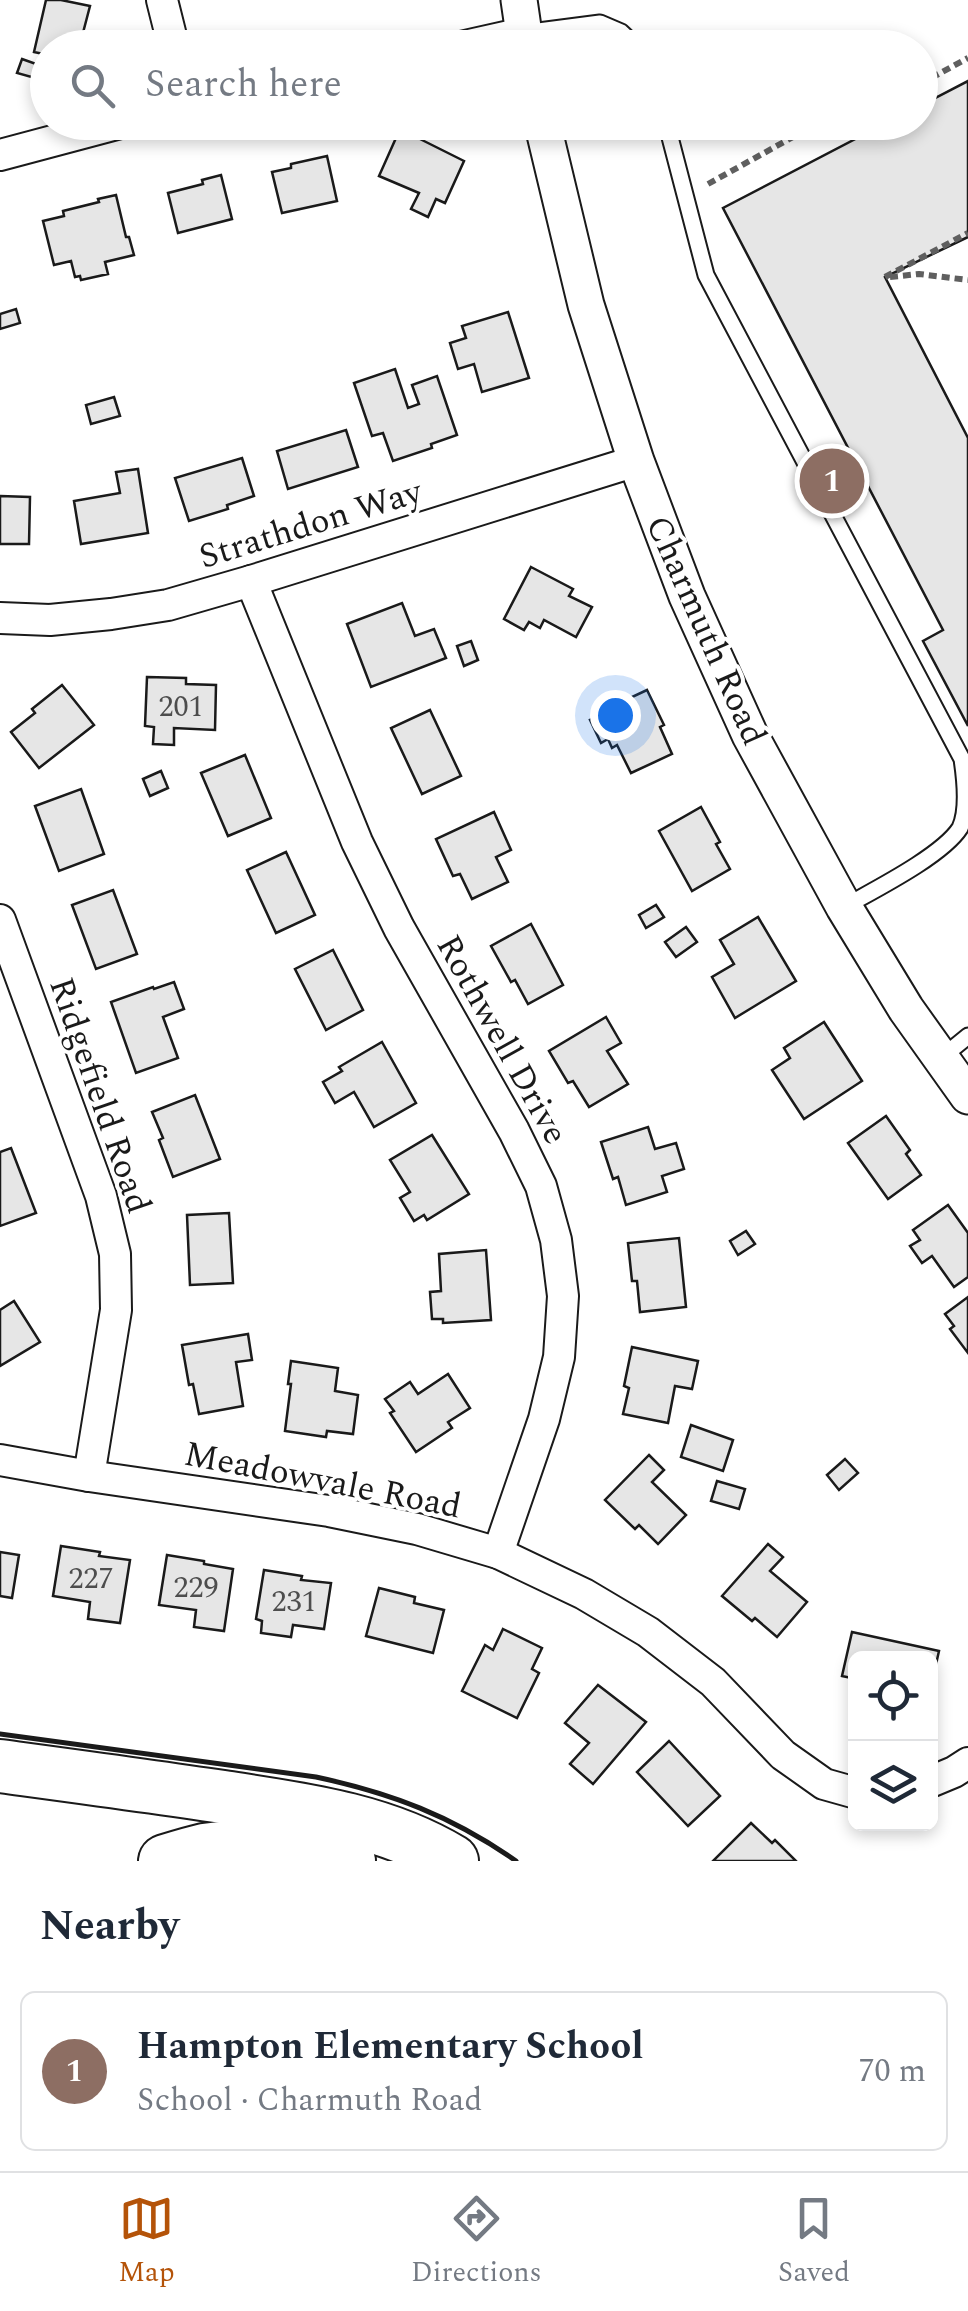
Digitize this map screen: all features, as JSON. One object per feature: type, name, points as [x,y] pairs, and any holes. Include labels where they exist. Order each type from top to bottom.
[{"type":"highway","points":[[0,1766],[322,1812],[379,1828],[429,1847],[452,1861]]},
{"type":"highway","points":[[165,1861],[204,1850],[256,1847],[314,1852],[349,1861]]},
{"type":"street","points":[[162,0],[170,30]]},
{"type":"street","points":[[0,155],[56,140]]},
{"type":"street","name":"Charmuth Road","points":[[546,140],[586,304],[636,461],[687,596],[750,735],[844,907],[906,1009],[954,1047],[968,1096]]},
{"type":"street","name":"Strathdon Way","points":[[0,618],[50,620],[168,605],[636,461]]},
{"type":"street","name":"Rothwell Drive","points":[[251,582],[357,842],[398,928],[514,1131],[541,1186],[556,1240],[562,1296],[560,1357],[544,1419],[498,1553]]},
{"type":"street","name":"Ridgefield Road","points":[[0,920],[101,1196],[115,1254],[116,1310],[88,1476]]},
{"type":"street","name":"Meadowvale Road","points":[[0,1460],[329,1511],[416,1529],[498,1553],[584,1594],[648,1632],[713,1682],[783,1755],[824,1784],[848,1792]]},
{"type":"street","points":[[938,1779],[968,1763]]},
{"type":"lane","points":[[523,27],[600,23],[616,30]]},
{"type":"lane","points":[[671,140],[706,275],[962,760],[967,796],[961,827],[931,856],[844,907]]},
{"type":"path","points":[[938,74],[968,58]]},
{"type":"path","points":[[708,184],[787,140]]},
{"type":"path","points":[[968,233],[885,277],[920,274],[968,280]]},
{"type":"building","points":[[46,0],[90,6],[84,30],[39,30]]},
{"type":"building","points":[[22,59],[30,62],[30,77],[17,73]]},
{"type":"building","points":[[968,81],[968,237],[885,277],[968,438],[968,726],[923,641],[943,630],[723,208],[853,140],[938,140],[938,97]]},
{"type":"building","points":[[395,140],[422,140],[464,161],[445,203],[436,199],[428,217],[411,209],[419,193],[379,176]]},
{"type":"building","points":[[327,156],[337,201],[282,213],[272,172]]},
{"type":"building","points":[[221,175],[232,219],[178,233],[168,193]]},
{"type":"building","points":[[116,195],[134,255],[105,262],[108,274],[81,280],[80,276],[75,277],[71,261],[54,265],[43,221]]},
{"type":"building","points":[[16,309],[20,323],[0,329],[0,314]]},
{"type":"building","points":[[508,312],[529,378],[482,392],[474,364],[458,369],[450,343],[466,338],[462,326]]},
{"type":"building","points":[[395,369],[408,408],[419,404],[412,385],[437,376],[457,435],[393,461],[383,433],[372,436],[354,383]]},
{"type":"building","points":[[114,397],[120,416],[91,424],[86,405]]},
{"type":"building","points":[[346,430],[358,467],[288,489],[277,451]]},
{"type":"building","points":[[242,458],[254,496],[189,521],[175,478]]},
{"type":"building","points":[[138,469],[148,533],[81,544],[74,501],[120,493],[116,472]]},
{"type":"building","points":[[0,496],[30,497],[29,544],[0,544]]},
{"type":"building","points":[[531,567],[573,589],[569,596],[592,607],[576,637],[544,620],[540,628],[529,622],[524,630],[504,619]]},
{"type":"building","points":[[402,603],[415,636],[434,629],[446,658],[371,687],[347,624]]},
{"type":"building","points":[[471,641],[478,660],[464,666],[457,646]]},
{"type":"building","points":[[147,677],[186,678],[186,684],[216,685],[215,730],[174,728],[174,745],[153,744],[154,727],[145,726]]},
{"type":"building","points":[[62,685],[94,725],[39,768],[11,732]]},
{"type":"building","points":[[647,690],[664,725],[660,727],[672,754],[631,773],[617,745],[612,748],[608,739],[601,743],[590,720]]},
{"type":"building","points":[[430,710],[461,776],[422,794],[391,728]]},
{"type":"building","points":[[245,755],[271,818],[228,836],[201,773]]},
{"type":"building","points":[[161,771],[168,788],[150,796],[143,779]]},
{"type":"building","points":[[81,789],[104,854],[59,871],[35,806]]},
{"type":"building","points":[[701,807],[730,869],[692,891],[659,831]]},
{"type":"building","points":[[494,812],[511,850],[496,857],[508,882],[472,899],[460,874],[453,876],[436,839]]},
{"type":"building","points":[[286,852],[315,915],[276,933],[247,870]]},
{"type":"building","points":[[113,890],[137,954],[96,969],[72,905]]},
{"type":"building","points":[[656,905],[664,917],[646,928],[639,915]]},
{"type":"building","points":[[758,917],[796,981],[735,1018],[712,977],[734,964],[720,940]]},
{"type":"building","points":[[531,924],[563,985],[528,1004],[491,946]]},
{"type":"building","points":[[686,927],[697,942],[676,957],[665,942]]},
{"type":"building","points":[[333,950],[363,1010],[326,1030],[295,969]]},
{"type":"building","points":[[174,982],[184,1009],[163,1017],[178,1058],[136,1073],[111,1002]]},
{"type":"building","points":[[606,1017],[621,1043],[607,1051],[628,1084],[589,1107],[573,1081],[568,1083],[549,1051]]},
{"type":"building","points":[[824,1022],[862,1081],[804,1119],[772,1070],[790,1058],[784,1048]]},
{"type":"building","points":[[382,1042],[416,1103],[374,1127],[354,1092],[335,1103],[323,1082],[342,1071],[339,1067]]},
{"type":"building","points":[[195,1095],[220,1159],[173,1177],[152,1112]]},
{"type":"building","points":[[886,1116],[910,1150],[906,1154],[921,1175],[888,1199],[848,1143]]},
{"type":"building","points":[[648,1127],[655,1149],[676,1143],[684,1169],[662,1176],[667,1192],[626,1205],[601,1142]]},
{"type":"building","points":[[432,1135],[469,1194],[427,1220],[424,1215],[414,1221],[400,1198],[410,1192],[390,1160]]},
{"type":"building","points":[[11,1148],[36,1213],[0,1226],[0,1152]]},
{"type":"building","points":[[948,1205],[968,1233],[968,1277],[954,1287],[932,1256],[922,1263],[910,1246],[920,1240],[913,1230]]},
{"type":"building","points":[[229,1213],[233,1283],[190,1285],[187,1215]]},
{"type":"building","points":[[746,1231],[755,1244],[738,1255],[730,1241]]},
{"type":"building","points":[[679,1238],[686,1307],[640,1312],[628,1243]]},
{"type":"building","points":[[486,1250],[491,1320],[443,1323],[443,1319],[432,1319],[430,1292],[441,1291],[439,1254]]},
{"type":"building","points":[[968,1297],[968,1353],[950,1329],[954,1326],[945,1314]]},
{"type":"building","points":[[14,1301],[40,1342],[0,1366],[0,1310]]},
{"type":"building","points":[[248,1334],[252,1360],[236,1362],[243,1406],[199,1414],[182,1345]]},
{"type":"building","points":[[632,1347],[698,1361],[692,1389],[675,1386],[668,1423],[623,1414]]},
{"type":"building","points":[[291,1361],[338,1368],[335,1391],[358,1395],[353,1434],[327,1431],[326,1437],[285,1431]]},
{"type":"building","points":[[448,1374],[470,1408],[448,1422],[452,1428],[416,1452],[385,1399],[410,1382],[418,1394]]},
{"type":"building","points":[[691,1425],[733,1440],[723,1471],[681,1457]]},
{"type":"building","points":[[649,1455],[664,1470],[652,1482],[686,1515],[658,1544],[639,1525],[635,1529],[605,1500]]},
{"type":"building","points":[[845,1459],[858,1473],[839,1490],[827,1475]]},
{"type":"building","points":[[717,1481],[745,1489],[739,1509],[711,1501]]},
{"type":"building","points":[[768,1544],[783,1557],[770,1571],[807,1602],[777,1637],[722,1596]]},
{"type":"building","points":[[61,1546],[130,1560],[120,1623],[88,1619],[90,1602],[53,1596]]},
{"type":"building","points":[[0,1552],[19,1555],[12,1598],[0,1596]]},
{"type":"building","points":[[167,1555],[233,1569],[224,1631],[194,1627],[196,1610],[159,1605]]},
{"type":"building","points":[[264,1570],[331,1583],[324,1629],[293,1625],[291,1637],[261,1633],[262,1621],[256,1619]]},
{"type":"building","points":[[379,1588],[415,1597],[414,1603],[444,1610],[433,1653],[366,1636]]},
{"type":"building","points":[[503,1629],[542,1648],[532,1669],[539,1673],[517,1718],[462,1691],[485,1645],[493,1650]]},
{"type":"building","points":[[852,1632],[939,1651],[938,1655],[938,1651],[848,1651],[848,1677],[842,1676]]},
{"type":"building","points":[[598,1685],[646,1722],[593,1784],[570,1764],[589,1743],[565,1723]]},
{"type":"building","points":[[669,1741],[720,1796],[688,1826],[637,1772]]},
{"type":"building","points":[[751,1823],[772,1843],[775,1840],[796,1861],[713,1861]]},
{"type":"wall","points":[[0,1734],[344,1783],[444,1819],[516,1861]]},
{"type":"place","name":"Hampton Elementary School","points":[[832,481]]}]
